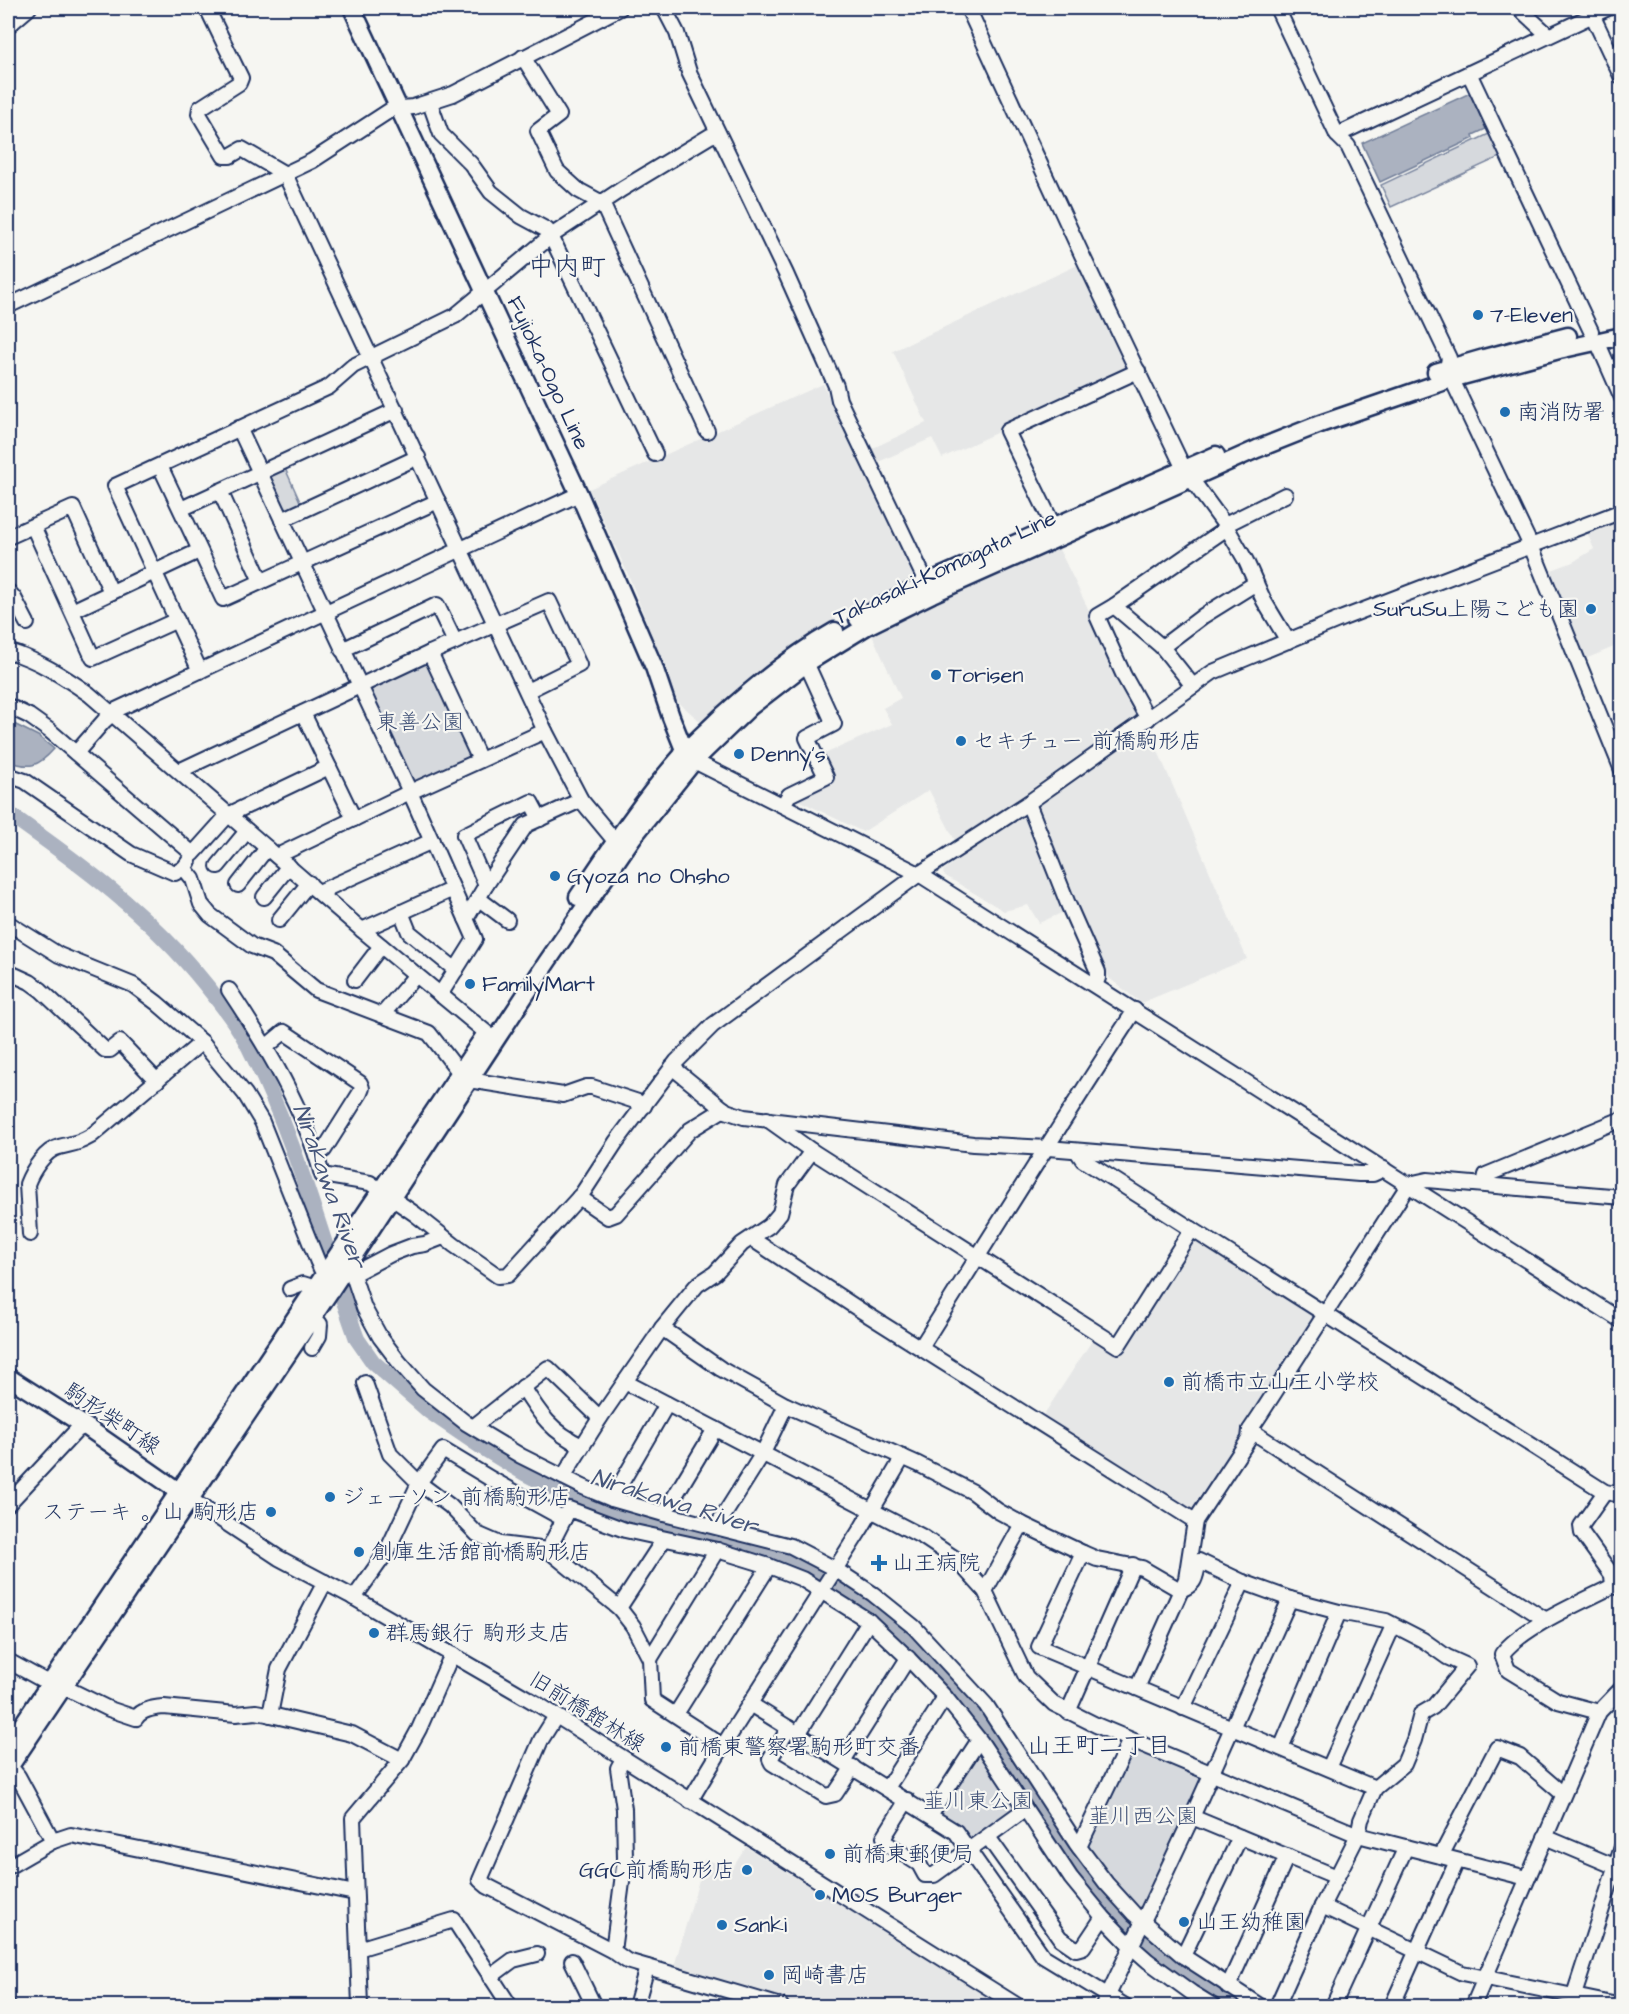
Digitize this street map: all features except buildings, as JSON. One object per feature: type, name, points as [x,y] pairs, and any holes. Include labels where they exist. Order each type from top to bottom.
[{"type":"main road","name":"Fujioka-Ogo Line","points":[[352,8],[579,494],[654,667],[671,717],[690,756]]},
{"type":"main road","name":"Takasaki-Komagata Line","points":[[1594,336],[1622,325]]},
{"type":"main road","name":"Takasaki-Komagata Line","points":[[184,1495],[336,1273],[615,841],[741,699],[804,658],[829,634],[1314,415],[1449,374],[1511,350],[1594,336],[1622,336]]},
{"type":"main road","name":"Takasaki-Komagata Line","points":[[929,589],[1054,527],[1187,474]]},
{"type":"main road","name":"Takasaki-Komagata Line","points":[[490,1036],[690,756]]},
{"type":"main road","name":"Takasaki-Komagata Line","points":[[184,1495],[313,1316],[336,1273]]},
{"type":"main road","name":"駒形柴町線","points":[[8,1377],[85,1426],[184,1495]]},
{"type":"main road","points":[[8,1768],[57,1685],[184,1495]]},
{"type":"main road","points":[[8,1746],[57,1685]]},
{"type":"street","points":[[8,26],[29,8]]},
{"type":"street","points":[[207,8],[241,78],[239,83],[200,108],[199,114],[224,156],[230,156],[242,149],[285,174],[545,731],[581,800],[615,841]]},
{"type":"street","points":[[8,306],[312,161],[392,109],[401,110],[430,103],[453,94],[620,8]]},
{"type":"street","points":[[664,8],[677,33],[689,72],[786,274],[836,386],[839,400],[929,589]]},
{"type":"street","points":[[968,8],[1187,474],[1226,527],[1246,561],[1264,601],[1288,641]]},
{"type":"street","points":[[1277,8],[1336,135],[1348,146],[1449,358],[1449,374],[1531,546],[1622,770]]},
{"type":"street","points":[[1519,8],[1548,35]]},
{"type":"street","points":[[1336,135],[1548,35],[1591,11],[1608,8]]},
{"type":"street","points":[[1591,11],[1622,78]]},
{"type":"street","points":[[523,57],[559,115],[538,132],[557,171],[578,190],[602,203],[707,431]]},
{"type":"street","points":[[1469,73],[1622,398]]},
{"type":"street","points":[[430,103],[441,134],[471,164],[491,192],[521,216],[547,230],[551,236],[655,454]]},
{"type":"street","points":[[200,671],[115,486],[329,387],[353,366],[449,320],[551,236],[642,177],[710,136],[718,134]]},
{"type":"street","points":[[1054,527],[1007,431],[1138,371]]},
{"type":"street","points":[[181,509],[396,410]]},
{"type":"street","points":[[240,428],[410,792],[475,939],[440,995]]},
{"type":"street","points":[[282,520],[418,457]]},
{"type":"street","points":[[160,466],[223,599],[438,501]]},
{"type":"street","points":[[220,491],[261,581]]},
{"type":"street","points":[[76,753],[111,713],[579,494]]},
{"type":"street","points":[[1148,719],[1124,676],[1097,616],[1226,527],[1285,495]]},
{"type":"street","points":[[8,537],[73,508],[111,592]]},
{"type":"street","points":[[229,990],[266,1047],[292,1097],[317,1154],[322,1175],[364,1181],[498,1276],[508,1275],[579,1197],[616,1142],[675,1064],[694,1043],[730,1011],[816,951],[919,874],[1028,803],[1213,672],[1622,511]]},
{"type":"street","points":[[33,526],[93,658],[177,620]]},
{"type":"street","points":[[72,611],[199,551]]},
{"type":"street","points":[[1162,646],[1203,616],[1256,583]]},
{"type":"street","points":[[8,591],[27,623]]},
{"type":"street","points":[[179,771],[455,642],[549,601],[579,665],[527,691]]},
{"type":"street","points":[[342,650],[437,605],[455,642]]},
{"type":"street","points":[[1114,606],[1162,646],[1193,686]]},
{"type":"street","points":[[8,651],[40,663],[89,694],[362,930],[490,1036]]},
{"type":"street","points":[[430,654],[480,760]]},
{"type":"street","points":[[783,805],[789,795],[826,777],[807,738],[834,724],[804,658]]},
{"type":"street","points":[[8,706],[39,722],[194,854]]},
{"type":"street","points":[[303,713],[354,819]]},
{"type":"street","points":[[238,885],[272,852],[354,819],[545,731]]},
{"type":"street","points":[[690,756],[919,874],[1622,1321]]},
{"type":"street","points":[[8,775],[25,781],[131,854],[175,873],[184,868],[228,814],[329,767]]},
{"type":"street","points":[[466,919],[526,825],[581,800]]},
{"type":"street","points":[[486,885],[464,835],[531,802],[540,819]]},
{"type":"street","points":[[1028,803],[1098,972],[1095,985]]},
{"type":"street","points":[[218,866],[247,831]]},
{"type":"street","points":[[279,920],[314,888],[432,841]]},
{"type":"street","points":[[264,897],[289,866]]},
{"type":"street","points":[[184,868],[193,879],[201,904],[210,915],[252,946],[273,954],[316,990],[429,1033],[465,1076],[475,1081],[563,1095],[592,1087],[644,1106]]},
{"type":"street","points":[[362,930],[453,889]]},
{"type":"street","points":[[478,899],[507,920]]},
{"type":"street","points":[[401,912],[409,932],[456,969]]},
{"type":"street","points":[[8,923],[59,956],[133,985],[202,1041],[245,1094],[262,1122],[321,1269],[336,1273],[360,1298],[370,1320],[406,1371],[423,1389],[473,1427],[521,1456],[612,1498],[664,1514],[791,1546],[873,1594],[914,1627],[986,1705],[1079,1847],[1106,1883],[1137,1934],[1192,1993],[1213,2007]]},
{"type":"street","points":[[355,980],[381,946]]},
{"type":"street","points":[[8,972],[41,990],[105,1050],[110,1050],[120,1042],[157,1082]]},
{"type":"street","points":[[382,1015],[416,975]]},
{"type":"street","points":[[921,1347],[1048,1148],[1068,1112],[1135,1010]]},
{"type":"street","points":[[266,1047],[284,1032],[360,1083],[362,1088],[360,1093],[324,1150],[317,1154]]},
{"type":"street","points":[[30,1234],[27,1184],[45,1155],[59,1147],[78,1144],[91,1136],[157,1082],[202,1041]]},
{"type":"street","points":[[675,1064],[724,1109],[744,1117],[973,1144],[1048,1148],[1359,1174],[1373,1174],[1384,1169]]},
{"type":"street","points":[[675,1064],[730,1105],[758,1111],[775,1127],[1118,1346],[1192,1229]]},
{"type":"street","points":[[579,1197],[608,1217],[616,1214],[690,1130],[724,1109]]},
{"type":"street","points":[[1484,1184],[1485,1175],[1622,1119]]},
{"type":"street","points":[[563,1477],[600,1418],[662,1328],[697,1286],[715,1273],[742,1244],[769,1226],[780,1213],[787,1185],[812,1151]]},
{"type":"street","points":[[1077,1151],[1083,1160],[1605,1492],[1622,1495]]},
{"type":"street","points":[[1137,1688],[1186,1579],[1195,1521],[1248,1439],[1250,1430],[1409,1184],[1427,1180],[1622,1197]]},
{"type":"street","points":[[290,1289],[444,1237]]},
{"type":"street","points":[[752,1239],[857,1308],[1195,1521]]},
{"type":"street","points":[[312,1348],[319,1336],[320,1324],[313,1316]]},
{"type":"street","points":[[662,1328],[721,1369],[786,1405],[903,1457],[974,1492],[998,1511],[1083,1554],[1142,1568],[1180,1590],[1194,1583],[1199,1561],[1243,1582],[1290,1599],[1386,1621],[1423,1640],[1447,1657],[1467,1666],[1433,1707],[1420,1714],[1414,1740],[1404,1764],[1375,1788],[1361,1820],[1358,1835],[1322,1906],[1277,2007]]},
{"type":"street","points":[[473,1427],[548,1368],[600,1418]]},
{"type":"street","points":[[625,1382],[871,1510],[956,1559],[985,1592],[1026,1677],[1046,1697],[1068,1712],[1358,1835],[1527,1878]]},
{"type":"street","points":[[365,1383],[390,1454],[419,1483],[450,1506],[477,1534],[500,1544],[548,1550],[619,1608],[633,1626],[650,1659],[652,1700],[723,1746]]},
{"type":"street","points":[[523,1387],[540,1415],[557,1432],[582,1446]]},
{"type":"street","points":[[612,1498],[667,1404]]},
{"type":"street","points":[[717,1526],[763,1453],[786,1405]]},
{"type":"street","points":[[8,1504],[77,1430],[85,1426]]},
{"type":"street","points":[[664,1514],[715,1428]]},
{"type":"street","points":[[1250,1430],[1546,1620]]},
{"type":"street","points":[[354,1598],[386,1553],[419,1483],[443,1450],[564,1519]]},
{"type":"street","points":[[690,1801],[903,1457]]},
{"type":"street","points":[[1599,1712],[1558,1701],[1508,1670],[1502,1654],[1509,1646],[1546,1620],[1617,1587],[1612,1575],[1582,1533],[1581,1526],[1605,1492]]},
{"type":"street","name":"旧前橋館林線","points":[[184,1495],[279,1558],[354,1598],[556,1716],[1018,2007]]},
{"type":"street","points":[[548,1550],[569,1509],[625,1530],[717,1550],[769,1566],[822,1590],[868,1621],[945,1697],[979,1740],[1071,1878],[1102,1917],[1183,1956],[1260,2007]]},
{"type":"street","points":[[985,1592],[1022,1524]]},
{"type":"street","points":[[619,1608],[664,1539]]},
{"type":"street","points":[[650,1659],[717,1550]]},
{"type":"street","points":[[1083,1554],[1039,1647],[1375,1788]]},
{"type":"street","points":[[1068,1712],[1133,1565]]},
{"type":"street","points":[[676,1714],[769,1566]]},
{"type":"street","points":[[270,1715],[279,1669],[325,1582]]},
{"type":"street","points":[[1183,1708],[1243,1582]]},
{"type":"street","points":[[1105,2001],[1212,1774],[1290,1599]]},
{"type":"street","points":[[1281,1748],[1339,1612]]},
{"type":"street","points":[[868,1621],[794,1731],[770,1759],[772,1763],[825,1796],[835,1794],[848,1764],[908,1658]]},
{"type":"street","points":[[1329,1768],[1392,1626]]},
{"type":"street","points":[[360,2007],[353,1818],[402,1760],[453,1655]]},
{"type":"street","points":[[8,1661],[109,1709],[136,1718],[146,1710],[164,1707],[236,1714],[256,1712],[352,1734],[402,1760]]},
{"type":"street","points":[[1473,2007],[1599,1712],[1622,1688]]},
{"type":"street","points":[[887,1788],[945,1697]]},
{"type":"street","points":[[750,1704],[956,1832],[1043,1956],[1105,2001],[1125,2007]]},
{"type":"street","points":[[556,1716],[541,1740],[480,1880],[487,1886],[613,1951],[627,1961],[759,2003],[781,2007]]},
{"type":"street","points":[[930,1815],[979,1740]]},
{"type":"street","points":[[1079,1847],[1130,1740]]},
{"type":"street","points":[[1441,1856],[1497,1748],[1520,1757],[1563,1794]]},
{"type":"street","points":[[613,1951],[625,1859],[624,1809],[618,1768],[623,1759]]},
{"type":"street","points":[[8,1768],[18,1776],[53,1841]]},
{"type":"street","points":[[907,1800],[884,1837],[886,1843],[919,1864],[925,1875],[934,1875],[1024,1810]]},
{"type":"street","points":[[1192,1817],[1337,1877]]},
{"type":"street","points":[[8,1867],[53,1841],[71,1835],[355,1893]]},
{"type":"street","points":[[988,1837],[1060,1938],[1076,1949],[1083,1947],[1102,1917]]},
{"type":"street","points":[[1183,1956],[1240,1837]]},
{"type":"street","points":[[1545,1837],[1618,1868]]},
{"type":"street","points":[[1333,2007],[1406,1847]]},
{"type":"street","points":[[1574,1995],[1618,1868],[1622,1847]]},
{"type":"street","points":[[1228,1987],[1287,1856]]},
{"type":"street","points":[[1392,2007],[1457,1861]]},
{"type":"street","points":[[1322,1906],[1462,1973],[1622,2006]]},
{"type":"street","points":[[358,1949],[454,1920],[510,2007]]},
{"type":"street","points":[[490,1977],[513,1960],[537,1954]]},
{"type":"street","points":[[572,1961],[594,2007]]},
{"type":"street","points":[[636,2007],[647,1967]]},
{"type":"shaded area","points":[[1470,93],[1486,129],[1473,135],[1474,138],[1380,182],[1362,143]]},
{"type":"shaded area","points":[[1082,263],[1130,367],[1128,372],[942,458],[932,438],[876,463],[869,450],[926,423],[893,351]]},
{"type":"shaded area","points":[[823,384],[914,579],[860,604],[818,629],[767,665],[701,722],[678,702],[630,579],[589,489]]},
{"type":"shaded area","name":"SuruSu上陽こども園","points":[[1621,516],[1621,644],[1583,660],[1544,573],[1573,562],[1594,549],[1586,530]]},
{"type":"shaded area","points":[[1058,547],[1139,713],[1019,798],[1066,911],[1039,923],[1028,905],[1004,911],[944,875],[943,871],[963,856],[929,790],[863,832],[794,798],[832,780],[820,756],[892,724],[883,708],[901,698],[872,635],[932,604]]},
{"type":"shaded area","points":[[8,721],[38,736],[54,749],[43,760],[33,765],[8,761]]},
{"type":"shaded area","points":[[1143,730],[1149,730],[1247,959],[1141,1003],[1109,978],[1035,805]]},
{"type":"shaded area","name":"前橋市立山王小学校","points":[[1195,1234],[1318,1313],[1252,1412],[1241,1433],[1245,1435],[1195,1514],[1041,1419],[1095,1336],[1117,1351]]},
{"type":"shaded area","points":[[746,1847],[982,1992],[993,2006],[796,2006],[673,1970],[705,1859],[732,1869]]},
{"type":"green space","points":[[1491,133],[1502,156],[1391,207],[1381,185]]},
{"type":"green space","points":[[284,466],[302,506],[285,513],[268,473]]},
{"type":"green space","name":"東善公園","points":[[426,662],[430,664],[473,755],[470,761],[413,787],[367,690]]},
{"type":"green space","name":"韮川西公園","points":[[1134,1748],[1199,1777],[1202,1782],[1143,1910],[1137,1912],[1086,1851],[1087,1843],[1128,1751]]},
{"type":"green space","name":"韮川東公園","points":[[976,1750],[982,1751],[1017,1806],[1016,1812],[971,1843],[938,1817],[937,1811]]},
{"type":"waterway","name":"Nirakawa River","points":[[8,813],[62,852],[138,913],[184,959],[246,1040],[282,1119],[357,1339],[373,1362],[430,1412],[480,1446],[563,1493],[614,1513],[783,1559],[843,1590],[886,1619],[915,1645],[963,1698],[1077,1865],[1117,1914],[1176,1967],[1235,2006]]},
{"type":"place","name":"7-Eleven","points":[[1478,315]]},
{"type":"place","name":"南消防署","points":[[1505,412]]},
{"type":"place","name":"SuruSu上陽こども園","points":[[1591,609]]},
{"type":"place","name":"Torisen","points":[[936,675]]},
{"type":"place","name":"セキチュー 前橋駒形店","points":[[961,741]]},
{"type":"place","name":"Denny's","points":[[739,754]]},
{"type":"place","name":"Gyoza no Ohsho","points":[[555,876]]},
{"type":"place","name":"FamilyMart","points":[[470,984]]},
{"type":"place","name":"前橋市立山王小学校","points":[[1169,1382]]},
{"type":"place","name":"ジェーソン 前橋駒形店","points":[[330,1497]]},
{"type":"place","name":"ステーキ 。山 駒形店","points":[[271,1512]]},
{"type":"place","name":"創庫生活館前橋駒形店","points":[[359,1552]]},
{"type":"place","name":"山王病院","points":[[879,1563]]},
{"type":"place","name":"群馬銀行 駒形支店","points":[[374,1633]]},
{"type":"place","name":"前橋東警察署駒形町交番","points":[[666,1747]]},
{"type":"place","name":"前橋東郵便局","points":[[830,1854]]},
{"type":"place","name":"GGC前橋駒形店","points":[[747,1870]]},
{"type":"place","name":"MOS Burger","points":[[820,1895]]},
{"type":"place","name":"山王幼稚園","points":[[1184,1922]]},
{"type":"place","name":"Sanki","points":[[722,1925]]},
{"type":"place","name":"岡崎書店","points":[[769,1975]]},
{"type":"district","name":"中内町","points":[[567,267]]},
{"type":"district","name":"山王町二丁目","points":[[1099,1746]]}]
